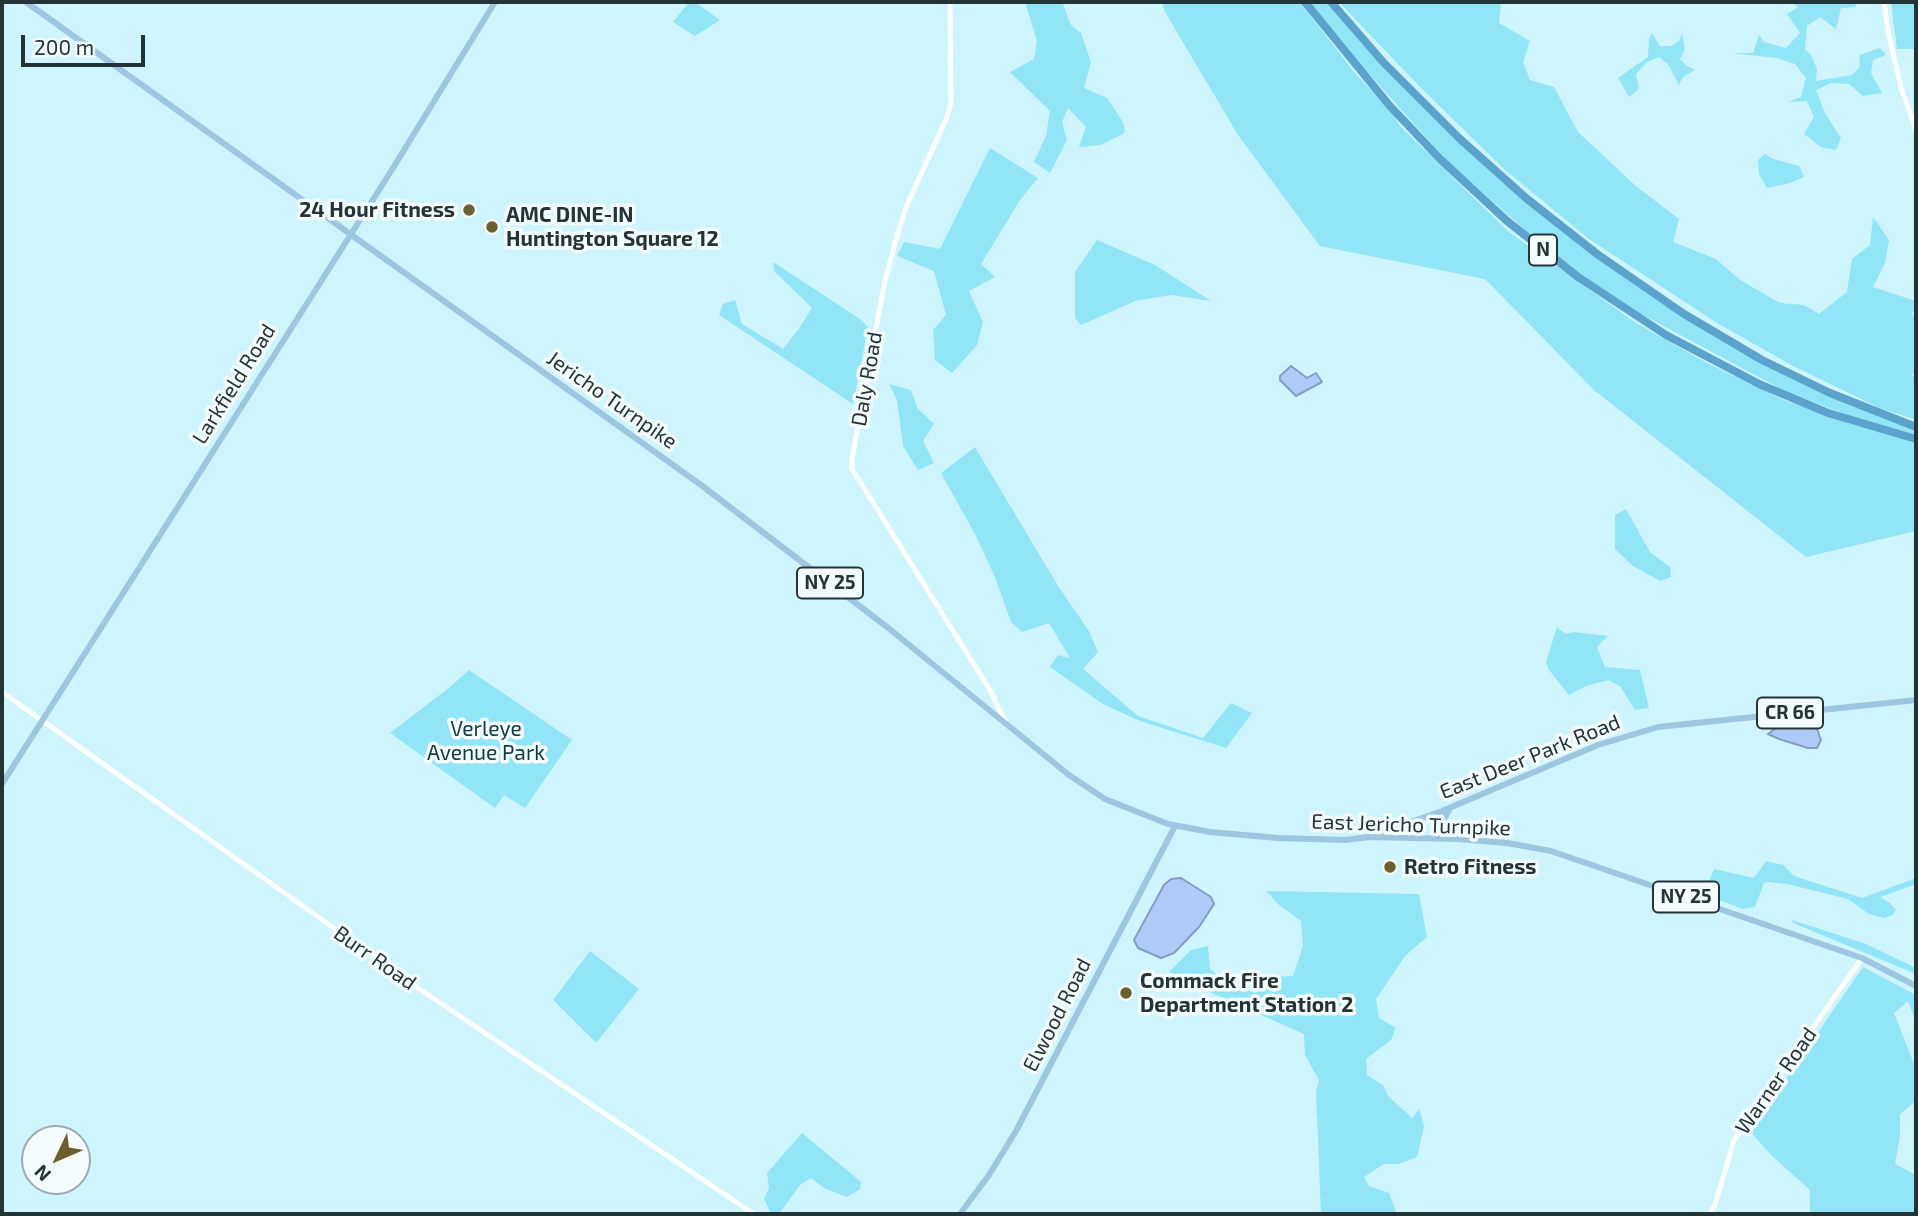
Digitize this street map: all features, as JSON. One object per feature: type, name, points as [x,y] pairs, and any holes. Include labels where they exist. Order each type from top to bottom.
[{"type":"highway","name":"N","points":[[1305,2],[1369,81],[1435,154],[1507,221],[1578,277],[1666,335],[1759,384],[1828,413],[1916,439]]},
{"type":"highway","name":"N","points":[[1331,2],[1384,63],[1459,138],[1526,198],[1615,268],[1684,314],[1756,356],[1830,393],[1916,427]]},
{"type":"main road","name":"Jericho Turnpike","points":[[26,2],[701,485],[878,621],[1090,791],[1175,826]]},
{"type":"main road","name":"Larkfield Road","points":[[2,784],[495,2]]},
{"type":"main road","name":"East Deer Park Road","points":[[1369,837],[1452,807],[1598,745],[1658,727],[1916,700]]},
{"type":"main road","points":[[1452,807],[1441,825],[1452,839]]},
{"type":"main road","name":"East Jericho Turnpike","points":[[1175,826],[1278,838],[1452,839],[1507,843],[1551,851],[1862,958],[1916,986]]},
{"type":"main road","name":"Elwood Road","points":[[960,1214],[989,1175],[1016,1131],[1175,826]]},
{"type":"street","name":"Daly Road","points":[[950,2],[951,103],[906,207],[895,243],[884,285],[852,469],[990,690],[1007,725]]},
{"type":"street","points":[[1884,2],[1890,44],[1916,130]]},
{"type":"street","name":"Burr Road","points":[[2,692],[418,988],[754,1214]]},
{"type":"street","name":"Warner Road","points":[[1709,1214],[1715,1205],[1734,1140],[1862,958]]},
{"type":"green space","points":[[689,2],[695,2],[720,20],[695,36],[673,22]]},
{"type":"green space","points":[[1025,2],[1062,2],[1071,25],[1081,33],[1091,62],[1084,88],[1107,98],[1123,122],[1125,131],[1100,145],[1079,147],[1086,127],[1068,108],[1062,122],[1067,140],[1050,173],[1034,162],[1046,136],[1050,111],[1010,72],[1034,59],[1037,41]]},
{"type":"green space","points":[[1162,2],[1300,2],[1400,126],[1509,232],[1636,323],[1707,363],[1786,401],[1916,443],[1916,531],[1806,557],[1594,390],[1485,279],[1320,246],[1238,135],[1165,12]]},
{"type":"green space","points":[[1310,2],[1329,2],[1500,178],[1695,324],[1916,430],[1916,435],[1865,422],[1785,391],[1630,308],[1581,275],[1540,243],[1447,161],[1348,50]]},
{"type":"green space","points":[[1339,2],[1501,2],[1499,23],[1530,41],[1523,62],[1530,80],[1554,87],[1578,132],[1637,187],[1679,219],[1673,242],[1716,259],[1740,280],[1780,303],[1804,305],[1819,314],[1847,292],[1852,259],[1870,245],[1873,217],[1889,240],[1885,263],[1873,287],[1916,301],[1916,308],[1912,313],[1916,320],[1916,372],[1912,375],[1916,378],[1916,420],[1880,408],[1793,366],[1717,323],[1589,239],[1504,169],[1420,87]]},
{"type":"green space","points":[[1791,2],[1855,2],[1856,7],[1841,8],[1836,29],[1820,17],[1807,26],[1805,50],[1811,55],[1817,69],[1816,81],[1852,75],[1859,68],[1860,55],[1880,48],[1886,55],[1873,60],[1871,73],[1882,93],[1863,96],[1849,84],[1831,83],[1816,90],[1825,113],[1841,138],[1836,150],[1821,147],[1804,134],[1814,117],[1807,101],[1788,102],[1801,97],[1806,78],[1795,64],[1777,58],[1732,53],[1753,53],[1759,35],[1764,42],[1786,48],[1800,33],[1787,14],[1798,7]]},
{"type":"green space","points":[[1891,2],[1916,2],[1916,49],[1897,49]]},
{"type":"green space","points":[[1652,33],[1660,46],[1671,46],[1679,41],[1682,34],[1685,49],[1680,59],[1695,70],[1683,77],[1679,85],[1668,64],[1659,57],[1647,62],[1636,74],[1639,89],[1629,97],[1618,78],[1648,57],[1649,38]]},
{"type":"green space","points":[[990,148],[1038,178],[1020,200],[981,264],[995,277],[969,291],[983,322],[977,345],[952,373],[935,360],[933,330],[946,315],[934,271],[897,256],[904,242],[940,249]]},
{"type":"green space","points":[[1765,154],[1799,166],[1804,177],[1767,188],[1759,174],[1758,160]]},
{"type":"green space","points":[[1097,240],[1155,265],[1211,301],[1171,295],[1135,301],[1081,325],[1075,318],[1075,272]]},
{"type":"green space","points":[[773,262],[868,327],[853,404],[719,315],[723,304],[735,300],[742,324],[783,349],[812,308],[774,271]]},
{"type":"green space","points":[[889,384],[911,390],[918,409],[934,424],[923,441],[934,463],[918,470],[903,446],[897,400]]},
{"type":"green space","points":[[975,447],[1058,586],[1089,631],[1098,652],[1083,669],[1138,716],[1203,738],[1231,703],[1252,713],[1226,748],[1140,721],[1103,704],[1050,667],[1058,655],[1070,658],[1049,623],[1022,632],[1011,622],[995,577],[976,536],[941,473]]},
{"type":"green space","points":[[1626,509],[1650,552],[1670,567],[1671,577],[1660,581],[1633,566],[1615,549],[1615,515]]},
{"type":"green space","points":[[1557,627],[1565,634],[1574,632],[1608,636],[1597,647],[1605,667],[1640,670],[1649,708],[1635,710],[1620,686],[1608,680],[1586,686],[1569,695],[1549,670],[1546,662]]},
{"type":"green space","name":"Verleye Avenue Park","points":[[469,670],[572,740],[525,808],[504,795],[495,808],[390,733]]},
{"type":"green space","points":[[1766,861],[1783,865],[1794,876],[1862,898],[1916,878],[1916,884],[1880,897],[1896,910],[1893,915],[1884,918],[1869,914],[1848,899],[1787,884],[1764,883],[1755,907],[1743,909],[1704,894],[1714,869],[1754,878]]},
{"type":"green space","points":[[1266,891],[1419,894],[1427,937],[1405,956],[1376,999],[1379,1018],[1396,1028],[1391,1040],[1366,1059],[1367,1075],[1383,1085],[1388,1096],[1412,1118],[1419,1109],[1424,1126],[1417,1157],[1398,1164],[1384,1164],[1364,1177],[1369,1186],[1389,1193],[1397,1214],[1321,1214],[1316,1091],[1319,1080],[1305,1055],[1304,1034],[1169,972],[1191,950],[1208,946],[1210,969],[1230,985],[1256,993],[1273,977],[1293,976],[1303,946],[1301,921],[1279,905]]},
{"type":"green space","points":[[1792,920],[1866,944],[1916,968],[1916,974],[1793,923]]},
{"type":"green space","points":[[590,951],[639,989],[596,1043],[553,1000]]},
{"type":"green space","points":[[1863,967],[1916,995],[1916,1022],[1908,1001],[1894,1013],[1916,1069],[1916,1101],[1900,1114],[1900,1136],[1895,1164],[1916,1175],[1916,1214],[1810,1214],[1810,1190],[1770,1154],[1750,1131],[1751,1122],[1757,1121]]},
{"type":"green space","points":[[802,1133],[861,1182],[860,1189],[847,1197],[824,1188],[811,1178],[800,1185],[779,1214],[771,1214],[764,1199],[769,1188],[767,1173]]},
{"type":"shaded area","points":[[1291,366],[1307,378],[1316,373],[1322,382],[1296,396],[1280,380],[1280,376]]},
{"type":"shaded area","points":[[1813,726],[1821,740],[1817,748],[1808,748],[1768,734],[1776,728]]},
{"type":"shaded area","points":[[1181,878],[1211,897],[1214,904],[1199,927],[1174,953],[1161,958],[1138,948],[1134,940],[1164,885],[1171,879]]},
{"type":"place","name":"24 Hour Fitness","points":[[469,210]]},
{"type":"place","name":"AMC DINE-IN Huntington Square 12","points":[[492,227]]},
{"type":"place","name":"Retro Fitness","points":[[1390,867]]},
{"type":"place","name":"Commack Fire Department Station 2","points":[[1126,993]]}]
